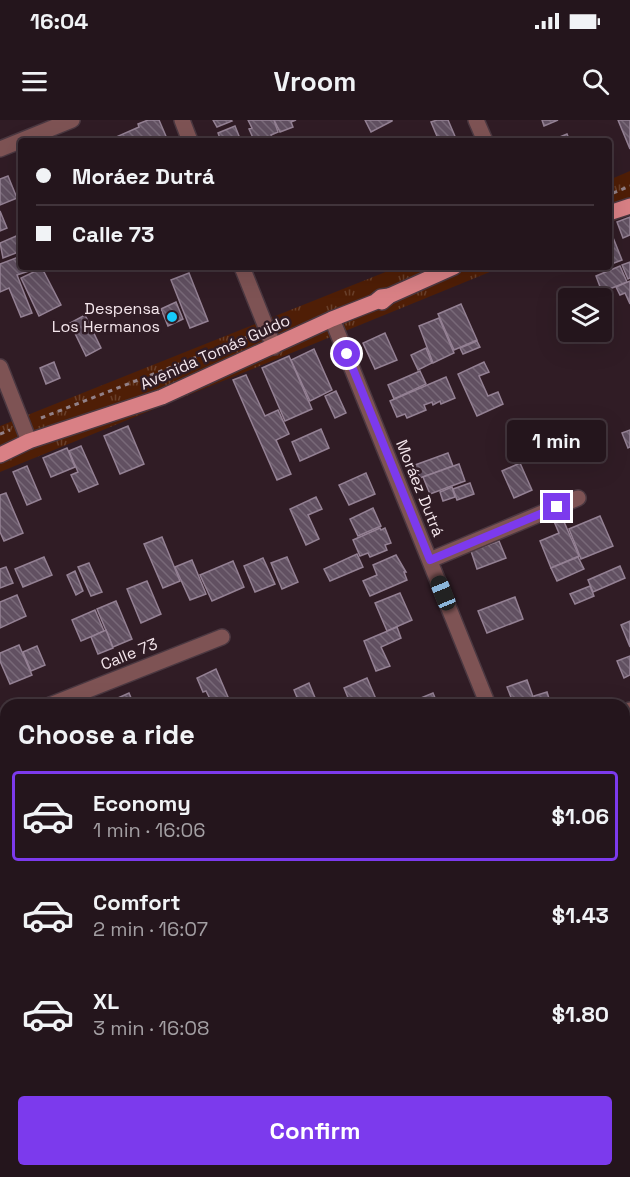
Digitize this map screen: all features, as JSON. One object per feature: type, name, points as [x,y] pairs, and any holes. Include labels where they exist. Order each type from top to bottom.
[{"type":"main road","points":[[612,212],[630,206]]},
{"type":"main road","name":"Avenida Tomás Guido","points":[[0,455],[29,441],[162,397],[332,319],[447,270]]},
{"type":"street","points":[[27,138],[72,120]]},
{"type":"street","points":[[182,120],[189,138]]},
{"type":"street","points":[[476,120],[484,138]]},
{"type":"street","points":[[0,149],[18,142]]},
{"type":"street","points":[[243,270],[274,347]]},
{"type":"street","name":"Moráez Dutrá","points":[[332,319],[486,699]]},
{"type":"street","points":[[0,367],[29,441]]},
{"type":"street","points":[[430,560],[578,498]]},
{"type":"street","name":"Calle 73","points":[[65,699],[222,637]]},
{"type":"path","points":[[612,194],[630,186]]},
{"type":"path","points":[[0,434],[267,330]]},
{"type":"green space","points":[[630,171],[630,214],[612,222],[612,179]]},
{"type":"green space","points":[[390,270],[495,270],[0,472],[0,426]]},
{"type":"building","points":[[148,120],[159,120],[167,138],[116,138],[139,127],[138,124]]},
{"type":"building","points":[[213,120],[231,120],[232,121],[217,127]]},
{"type":"building","points":[[248,120],[274,120],[278,132],[271,135],[272,138],[253,138],[249,129],[252,128]]},
{"type":"building","points":[[274,120],[296,120],[291,122],[293,127],[280,132]]},
{"type":"building","points":[[365,120],[392,120],[392,121],[371,132]]},
{"type":"building","points":[[448,120],[456,138],[438,138],[431,122]]},
{"type":"building","points":[[542,120],[558,120],[544,126]]},
{"type":"building","points":[[618,120],[630,120],[630,149]]},
{"type":"building","points":[[235,126],[240,138],[220,138],[218,133]]},
{"type":"building","points":[[567,134],[569,138],[557,138]]},
{"type":"building","points":[[8,176],[17,198],[0,205],[0,179]]},
{"type":"building","points":[[0,211],[7,228],[0,231]]},
{"type":"building","points":[[630,217],[630,235],[623,238],[617,222]]},
{"type":"building","points":[[18,235],[18,252],[3,258],[0,243]]},
{"type":"building","points":[[612,235],[622,260],[612,264]]},
{"type":"building","points":[[18,257],[18,270],[29,270],[17,275],[32,313],[21,317],[9,288],[0,292],[0,264]]},
{"type":"building","points":[[630,262],[630,278],[628,279],[622,265]]},
{"type":"building","points":[[620,266],[627,282],[612,288],[600,288],[596,276]]},
{"type":"building","points":[[43,270],[61,305],[39,316],[21,278]]},
{"type":"building","points":[[189,273],[208,321],[190,328],[171,280]]},
{"type":"building","points":[[630,281],[630,304],[625,293],[620,295],[616,287]]},
{"type":"building","points":[[176,302],[183,319],[168,326],[161,309]]},
{"type":"building","points":[[461,304],[477,340],[454,350],[438,314]]},
{"type":"building","points":[[85,315],[101,348],[86,356],[70,323]]},
{"type":"building","points":[[439,318],[454,353],[433,363],[419,326]]},
{"type":"building","points":[[385,333],[397,360],[375,369],[363,343]]},
{"type":"building","points":[[477,341],[480,347],[463,354],[460,348]]},
{"type":"building","points":[[426,348],[432,363],[418,370],[411,355]]},
{"type":"building","points":[[314,349],[332,390],[310,401],[291,360]]},
{"type":"building","points":[[289,356],[312,409],[285,421],[262,368]]},
{"type":"building","points":[[54,362],[60,378],[46,384],[40,368]]},
{"type":"building","points":[[484,362],[489,372],[479,376],[488,396],[498,392],[503,404],[477,416],[458,374]]},
{"type":"building","points":[[420,371],[426,384],[394,399],[388,385]]},
{"type":"building","points":[[246,375],[265,416],[278,410],[289,434],[276,440],[291,474],[277,480],[233,380]]},
{"type":"building","points":[[446,377],[455,398],[441,404],[440,401],[433,405],[432,402],[424,405],[426,410],[407,418],[405,414],[397,417],[390,401]]},
{"type":"building","points":[[336,391],[346,413],[335,418],[325,396]]},
{"type":"building","points":[[128,426],[144,464],[120,474],[104,436]]},
{"type":"building","points":[[321,429],[329,448],[300,461],[292,442]]},
{"type":"building","points":[[630,430],[630,447],[628,448],[622,433]]},
{"type":"building","points":[[81,446],[98,484],[79,492],[71,475],[78,472],[69,451]]},
{"type":"building","points":[[67,448],[75,467],[51,477],[43,458]]},
{"type":"building","points":[[448,453],[453,466],[420,478],[415,465]]},
{"type":"building","points":[[520,463],[532,490],[514,498],[502,471]]},
{"type":"building","points":[[459,464],[465,481],[430,494],[423,477]]},
{"type":"building","points":[[27,466],[41,499],[27,505],[13,472]]},
{"type":"building","points":[[366,473],[375,494],[349,505],[339,485]]},
{"type":"building","points":[[470,483],[474,494],[457,500],[453,489]]},
{"type":"building","points":[[452,487],[455,497],[443,501],[440,492]]},
{"type":"building","points":[[6,493],[23,533],[4,541],[0,532],[0,495]]},
{"type":"building","points":[[316,497],[322,509],[308,515],[319,539],[306,545],[290,509]]},
{"type":"building","points":[[373,508],[381,526],[358,536],[350,519]]},
{"type":"building","points":[[561,515],[579,556],[551,568],[540,541],[559,533],[553,519]]},
{"type":"building","points":[[600,516],[613,546],[581,559],[569,529]]},
{"type":"building","points":[[380,528],[381,530],[385,528],[391,543],[385,545],[387,550],[370,557],[368,553],[360,556],[353,540]]},
{"type":"building","points":[[162,537],[180,581],[163,588],[144,544]]},
{"type":"building","points":[[499,541],[506,558],[477,569],[471,551]]},
{"type":"building","points":[[357,554],[363,567],[330,581],[324,569]]},
{"type":"building","points":[[396,555],[406,572],[404,572],[407,580],[370,596],[363,581],[377,575],[373,565]]},
{"type":"building","points":[[44,557],[52,575],[23,587],[15,569]]},
{"type":"building","points":[[287,557],[298,582],[282,589],[271,563]]},
{"type":"building","points":[[578,557],[584,569],[557,581],[551,568]]},
{"type":"building","points":[[263,558],[275,584],[255,592],[244,566]]},
{"type":"building","points":[[192,560],[206,594],[190,600],[175,567]]},
{"type":"building","points":[[233,561],[244,587],[212,601],[200,575]]},
{"type":"building","points":[[89,563],[102,592],[91,596],[78,567]]},
{"type":"building","points":[[620,566],[625,578],[593,592],[588,580]]},
{"type":"building","points":[[6,567],[13,583],[0,588],[0,569]]},
{"type":"building","points":[[75,571],[83,591],[76,595],[67,575]]},
{"type":"building","points":[[147,581],[161,614],[141,623],[127,589]]},
{"type":"building","points":[[590,586],[594,596],[575,604],[570,594]]},
{"type":"building","points":[[400,593],[412,620],[387,631],[375,603]]},
{"type":"building","points":[[17,595],[26,616],[0,628],[0,602]]},
{"type":"building","points":[[515,597],[523,619],[487,633],[478,611]]},
{"type":"building","points":[[116,601],[132,639],[113,647],[97,609]]},
{"type":"building","points":[[95,610],[104,631],[81,641],[72,620]]},
{"type":"building","points":[[630,621],[630,647],[621,625]]},
{"type":"building","points":[[397,627],[401,638],[381,647],[390,666],[376,671],[364,641]]},
{"type":"building","points":[[106,630],[113,648],[98,654],[91,637]]},
{"type":"building","points":[[19,645],[32,675],[10,684],[0,661],[0,653]]},
{"type":"building","points":[[37,646],[45,665],[31,671],[23,652]]},
{"type":"building","points":[[630,656],[630,675],[624,678],[617,661]]},
{"type":"building","points":[[216,669],[229,699],[210,699],[206,691],[203,692],[197,678]]},
{"type":"building","points":[[367,678],[376,699],[349,699],[344,688]]},
{"type":"building","points":[[527,680],[534,699],[512,699],[507,687]]},
{"type":"building","points":[[309,683],[316,699],[298,699],[294,690]]},
{"type":"building","points":[[547,692],[549,699],[535,699],[534,696]]},
{"type":"building","points":[[129,693],[132,699],[116,699]]},
{"type":"building","points":[[433,693],[436,699],[418,699]]},
{"type":"place","name":"Despensa Los Hermanos","points":[[172,317]]},
{"type":"route","points":[[347,354],[430,560],[557,507]]}]
